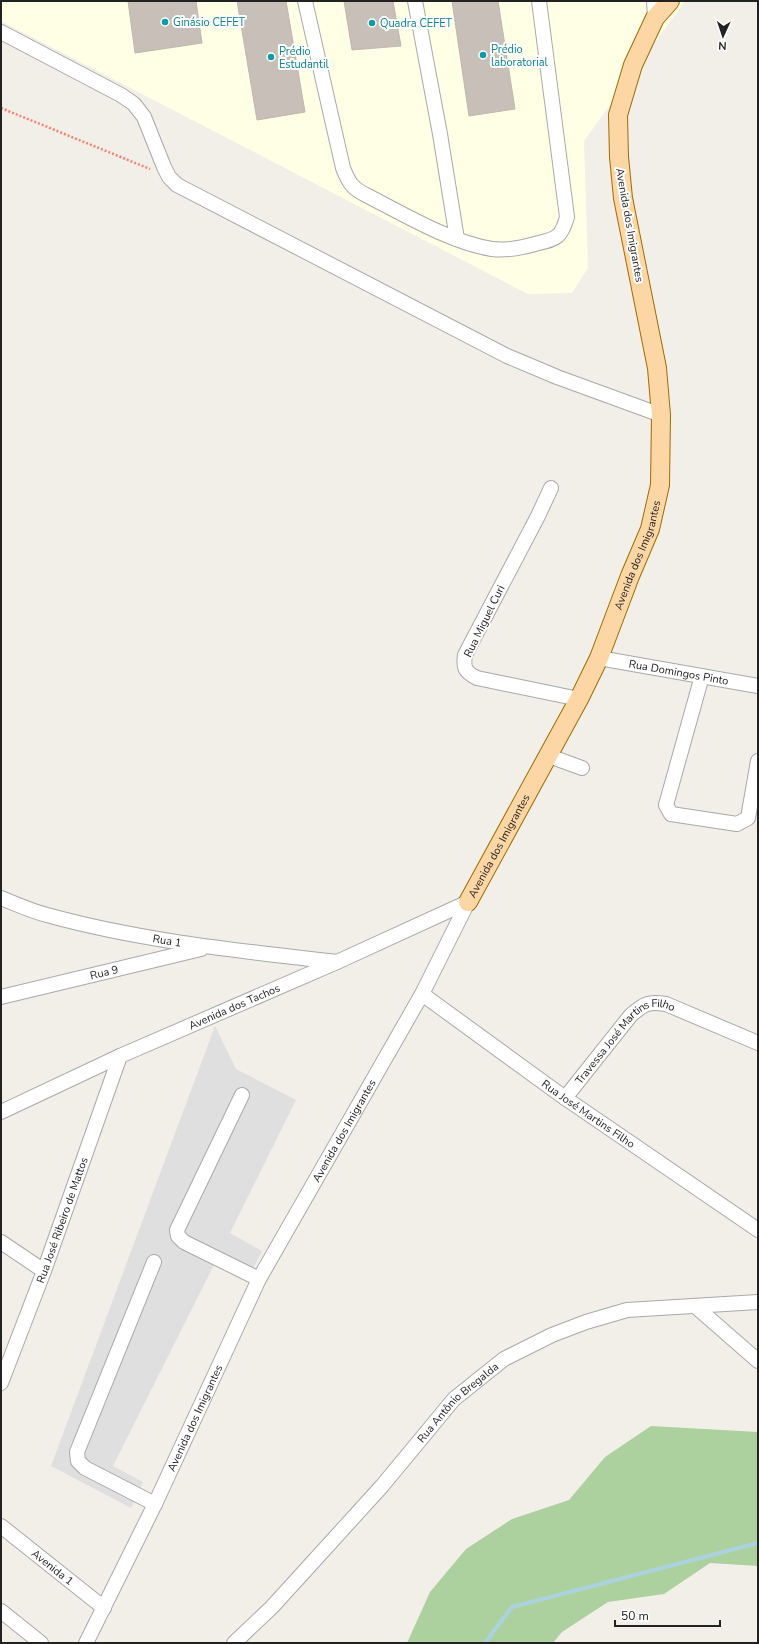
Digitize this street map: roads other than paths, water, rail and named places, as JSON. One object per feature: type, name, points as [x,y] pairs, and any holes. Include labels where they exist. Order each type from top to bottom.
[{"type":"main road","name":"Avenida dos Imigrantes","points":[[468,902],[579,699],[599,658],[630,576],[650,529],[660,485],[661,415],[657,368],[623,198],[619,157],[618,115],[633,66],[655,10],[670,1]]},
{"type":"street","points":[[304,1],[343,168],[348,181],[355,189],[366,195],[457,239],[493,249],[518,248],[554,239],[563,230],[566,217],[539,1]]},
{"type":"street","points":[[415,1],[440,134],[457,239]]},
{"type":"street","points":[[1,32],[121,95],[134,104],[144,117],[169,177],[178,185],[508,356],[558,377],[661,415]]},
{"type":"street","name":"Rua Miguel Curi","points":[[551,488],[538,516],[465,655],[463,665],[468,674],[477,678],[579,699]]},
{"type":"street","name":"Rua Domingos Pinto","points":[[599,658],[758,686]]},
{"type":"street","points":[[702,676],[666,805],[671,814],[737,824],[745,820],[748,818],[758,762]]},
{"type":"street","points":[[548,756],[582,768]]},
{"type":"street","name":"Rua 1","points":[[1,898],[45,915],[115,931],[208,947],[337,962]]},
{"type":"street","name":"Avenida dos Tachos","points":[[1,1112],[120,1056],[337,962],[468,902]]},
{"type":"street","name":"Avenida dos Imigrantes","points":[[86,1643],[155,1504],[259,1279],[422,994],[468,902]]},
{"type":"street","name":"Rua 9","points":[[1,997],[208,947]]},
{"type":"street","name":"Rua José Martins Filho","points":[[422,994],[564,1098],[758,1230]]},
{"type":"street","name":"Travessa José Martins Filho","points":[[564,1098],[631,1015],[641,1006],[652,1002],[666,1004],[758,1043]]},
{"type":"street","name":"Rua José Ribeiro de Mattos","points":[[1,1383],[44,1271],[120,1056]]},
{"type":"street","points":[[242,1095],[177,1230],[178,1236],[184,1242],[259,1279]]},
{"type":"street","points":[[1,1242],[44,1271]]},
{"type":"street","points":[[154,1262],[77,1452],[78,1461],[84,1468],[155,1504]]},
{"type":"street","name":"Rua Antônio Bregalda","points":[[234,1643],[272,1607],[382,1486],[454,1399],[504,1359],[552,1335],[586,1322],[627,1310],[758,1302]]},
{"type":"street","points":[[695,1306],[758,1361]]},
{"type":"street","name":"Avenida 1","points":[[1,1526],[104,1608]]},
{"type":"street","points":[[1,1612],[41,1643]]},
{"type":"waterway","points":[[485,1643],[512,1607],[758,1543]]},
{"type":"place","name":"Ginásio CEFET","points":[[165,22]]},
{"type":"place","name":"Quadra CEFET","points":[[372,23]]},
{"type":"place","name":"Prédio laboratorial","points":[[483,55]]},
{"type":"place","name":"Prédio Estudantil","points":[[271,57]]}]
